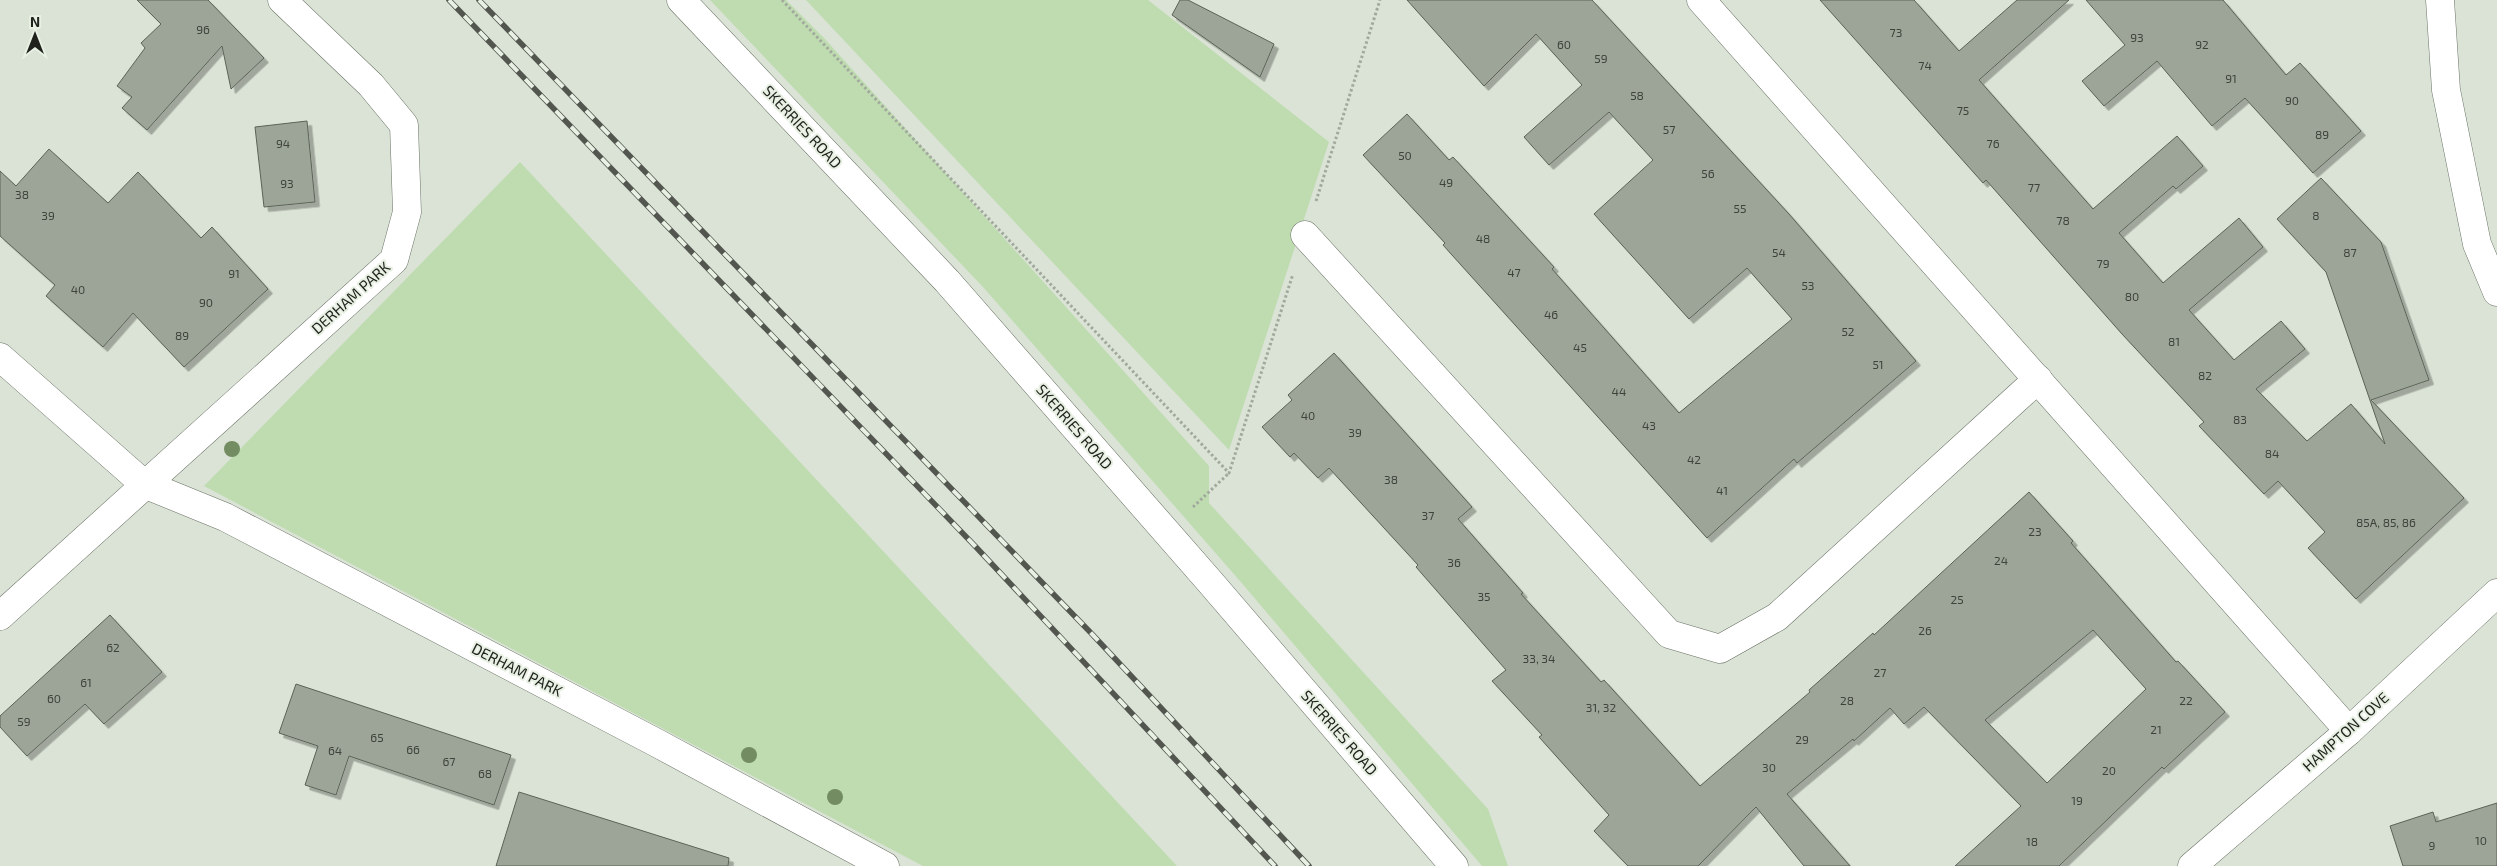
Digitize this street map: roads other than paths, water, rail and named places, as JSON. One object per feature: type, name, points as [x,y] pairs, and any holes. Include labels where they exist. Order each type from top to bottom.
[{"type":"street","name":"DERHAM PARK","points":[[0,616],[394,260],[407,212],[404,125],[371,85],[282,0]]},
{"type":"street","name":"SKERRIES ROAD","points":[[681,0],[946,281],[1212,583],[1454,866]]},
{"type":"street","points":[[1701,0],[2349,731]]},
{"type":"street","points":[[2440,0],[2446,90],[2477,244],[2497,292]]},
{"type":"street","points":[[1305,235],[1669,634],[1720,649],[1777,617],[2038,379]]},
{"type":"street","name":"DERHAM PARK","points":[[0,357],[144,484],[225,517],[655,742],[885,866]]},
{"type":"street","name":"HAMPTON COVE","points":[[2192,866],[2349,731],[2497,593]]},
{"type":"railway","points":[[449,0],[975,546],[1275,866]]},
{"type":"railway","points":[[479,0],[1091,633],[1309,866]]}]
